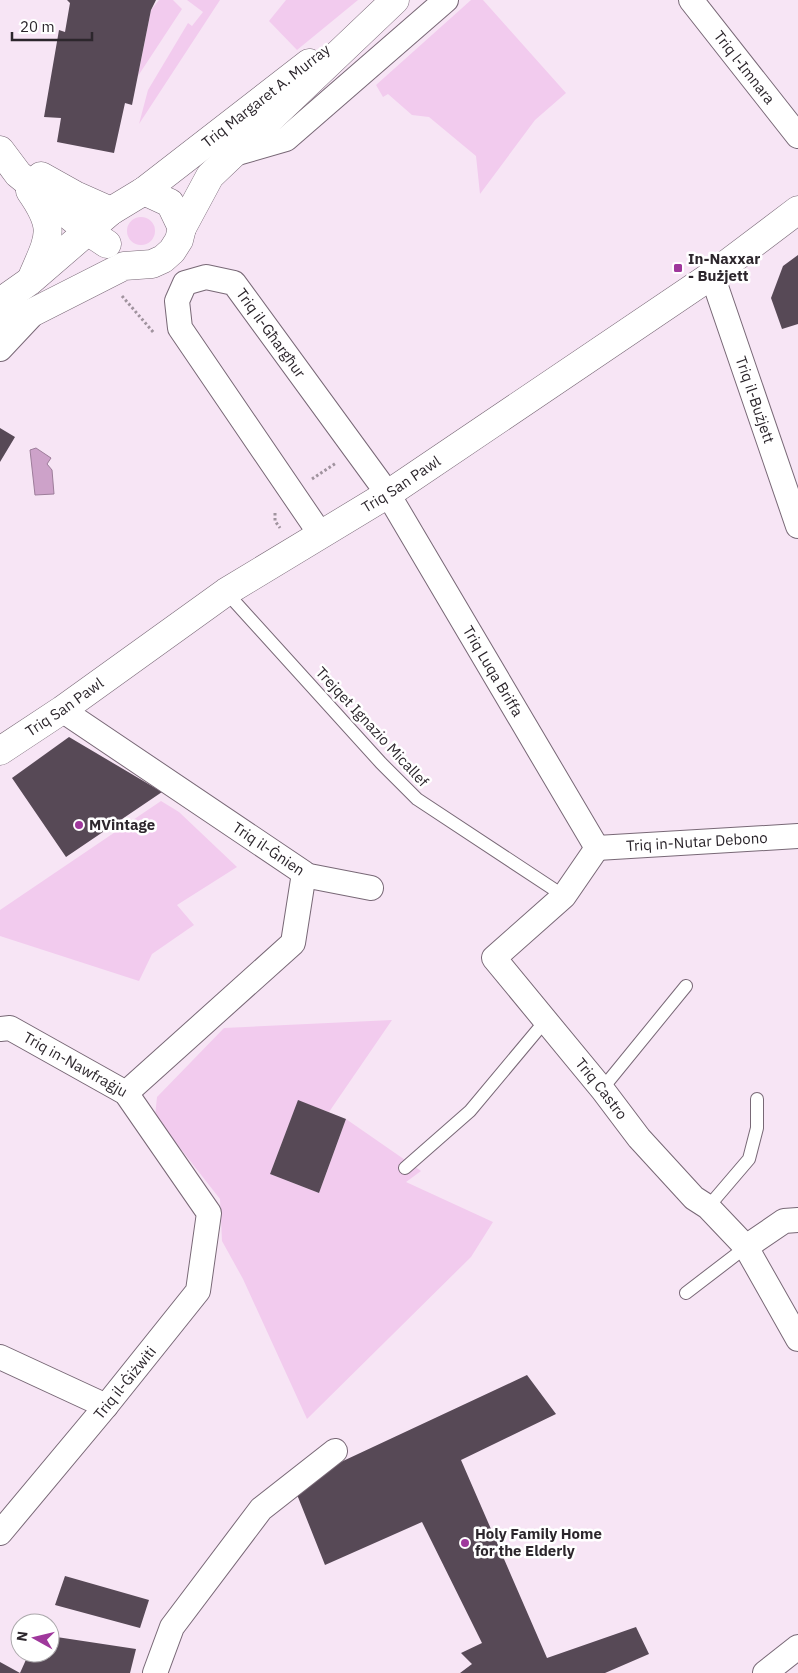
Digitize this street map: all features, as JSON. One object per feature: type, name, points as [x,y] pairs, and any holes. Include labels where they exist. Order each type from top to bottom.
[{"type":"main road","name":"Triq Margaret A. Murray","points":[[0,302],[103,226],[389,0]]},
{"type":"main road","name":"Triq Margaret A. Murray","points":[[121,279],[163,259],[172,251],[210,176],[395,0]]},
{"type":"main road","points":[[0,329],[38,308],[121,279],[103,226],[74,195],[8,160]]},
{"type":"main road","points":[[8,160],[39,205],[49,228],[46,245],[30,280]]},
{"type":"main road","points":[[144,192],[170,203],[182,228]]},
{"type":"main road","name":"Triq San Pawl","points":[[0,751],[62,710],[226,592],[388,494],[712,275],[798,210]]},
{"type":"street","name":"Triq Margaret A. Murray","points":[[234,154],[286,139],[446,0]]},
{"type":"street","name":"Triq l-Imnara","points":[[691,0],[798,136]]},
{"type":"street","name":"Triq il-Bużjett","points":[[712,275],[798,526]]},
{"type":"street","name":"Triq il-Għargħur","points":[[321,535],[180,328],[176,302],[186,283],[206,277],[234,283],[388,494]]},
{"type":"street","points":[[0,350],[38,308]]},
{"type":"street","name":"Triq Luqa Briffa","points":[[388,494],[597,848]]},
{"type":"street","name":"Triq il-Ġnien","points":[[62,710],[304,873],[293,943],[126,1093]]},
{"type":"street","name":"Triq in-Nutar Debono","points":[[597,848],[798,836]]},
{"type":"street","name":"Triq Castro","points":[[597,848],[564,896],[494,958],[602,1089],[639,1138],[746,1247],[798,1339]]},
{"type":"street","points":[[304,875],[371,888]]},
{"type":"street","name":"Triq in-Nawfraġju","points":[[0,1029],[10,1028],[126,1093],[210,1213]]},
{"type":"street","name":"Triq il-Ġiżwiti","points":[[0,1533],[106,1406],[198,1291],[210,1213]]},
{"type":"street","points":[[746,1247],[784,1221],[798,1220]]},
{"type":"street","points":[[0,1357],[106,1406]]},
{"type":"street","points":[[155,1673],[172,1627],[261,1510],[335,1451]]},
{"type":"street","points":[[765,1673],[798,1647]]},
{"type":"lane","name":"Trejqet Ignazio Micallef","points":[[226,592],[381,763],[417,799],[564,896]]},
{"type":"lane","points":[[602,1089],[686,986]]},
{"type":"lane","points":[[405,1168],[470,1111],[546,1020]]},
{"type":"lane","points":[[701,1202],[748,1159],[757,1128],[757,1099]]},
{"type":"lane","points":[[686,1293],[746,1247]]},
{"type":"path","points":[[121,279],[156,336]]},
{"type":"path","points":[[295,552],[275,521],[275,513],[293,492],[355,451]]},
{"type":"shaded area","points":[[159,0],[173,0],[182,9],[138,76],[151,10]]},
{"type":"shaded area","points":[[187,0],[220,0],[139,124],[148,90],[188,23],[192,26],[203,12]]},
{"type":"shaded area","points":[[286,0],[358,0],[297,50],[269,21]]},
{"type":"shaded area","points":[[471,0],[483,0],[566,93],[535,120],[480,194],[476,156],[429,117],[412,115],[388,94],[383,97],[376,85]]},
{"type":"shaded area","points":[[141,217],[151,221],[155,231],[151,241],[141,245],[131,241],[127,231],[131,221]]},
{"type":"shaded area","points":[[36,448],[51,458],[47,464],[52,470],[54,494],[35,495],[30,450]]},
{"type":"shaded area","points":[[161,801],[179,812],[237,867],[177,905],[194,925],[152,954],[139,981],[0,936],[0,910]]},
{"type":"shaded area","points":[[392,1020],[329,1112],[298,1101],[270,1174],[319,1193],[346,1119],[421,1171],[406,1182],[493,1222],[471,1257],[307,1419],[243,1279],[222,1241],[220,1199],[155,1116],[157,1097],[224,1028]]},
{"type":"building","points":[[67,0],[156,0],[151,10],[132,105],[125,103],[114,153],[57,142],[61,118],[44,117],[59,30],[65,32],[70,3]]},
{"type":"building","points":[[798,255],[798,324],[782,329],[771,298],[783,266]]},
{"type":"building","points":[[0,428],[15,437],[0,462]]},
{"type":"building","name":"MVintage","points":[[69,737],[162,792],[66,857],[12,778]]},
{"type":"building","points":[[298,1100],[346,1119],[319,1193],[270,1174]]},
{"type":"building","name":"Holy Family Home for the Elderly","points":[[527,1375],[556,1414],[461,1460],[547,1658],[636,1627],[649,1654],[605,1673],[460,1673],[472,1664],[461,1653],[482,1643],[422,1522],[325,1565],[294,1487],[343,1461]]},
{"type":"building","points":[[65,1576],[149,1600],[140,1628],[55,1605]]},
{"type":"building","points":[[60,1638],[136,1649],[130,1673],[20,1673],[24,1663],[60,1663]]},
{"type":"building","points":[[0,1662],[20,1673],[0,1673]]},
{"type":"place","name":"In-Naxxar - Bużjett","points":[[678,268]]},
{"type":"place","name":"MVintage","points":[[79,825]]},
{"type":"place","name":"Holy Family Home for the Elderly","points":[[465,1543]]}]
